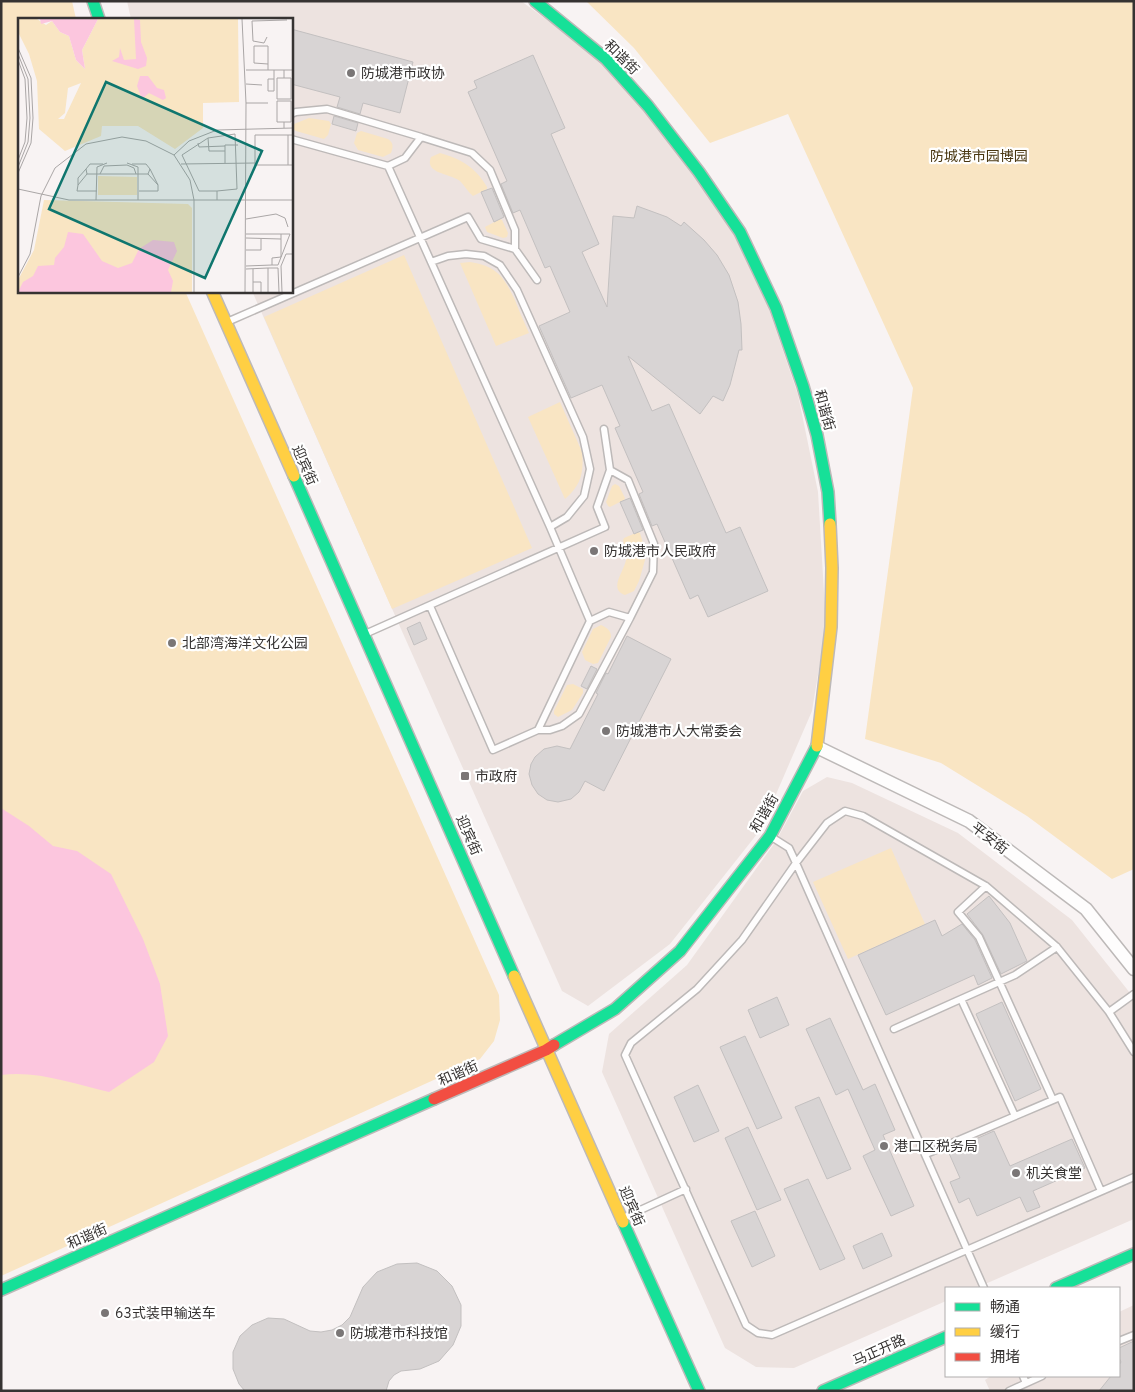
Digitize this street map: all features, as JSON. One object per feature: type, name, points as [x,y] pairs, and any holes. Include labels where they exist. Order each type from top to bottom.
[{"type":"street","points":[[93,1],[99,18]]},
{"type":"street","name":"和谐街","points":[[1,1290],[546,1050],[615,1009],[680,951],[770,836],[817,747],[831,627],[832,568],[828,492],[803,386],[776,308],[740,232],[699,172],[648,106],[606,59],[535,1]]},
{"type":"street","name":"迎宾街","points":[[212,292],[546,1050],[700,1391]]},
{"type":"street","name":"平安街","points":[[817,747],[969,821],[1086,909],[1134,969]]},
{"type":"street","points":[[1058,1287],[1134,1254]]},
{"type":"street","name":"马正开路","points":[[823,1391],[945,1336]]},
{"type":"lane","points":[[292,114],[327,109],[472,153],[490,170],[515,230],[515,249],[537,280]]},
{"type":"lane","points":[[292,139],[388,166],[405,158],[421,137]]},
{"type":"lane","points":[[388,166],[550,527],[590,621]]},
{"type":"lane","points":[[292,291],[468,217],[481,239],[515,249]]},
{"type":"lane","points":[[431,262],[448,256],[466,254],[484,256],[500,265],[517,290],[583,437],[590,468],[584,496],[567,517],[550,527]]},
{"type":"lane","points":[[226,322],[290,292]]},
{"type":"lane","points":[[364,635],[605,527],[597,507],[610,470],[604,429]]},
{"type":"lane","points":[[430,606],[493,750],[538,730],[550,730],[562,726],[579,714],[653,572],[654,544],[628,480],[610,470]]},
{"type":"lane","points":[[538,730],[590,621],[609,612],[630,618]]},
{"type":"lane","points":[[1134,1052],[1109,1012],[1057,947],[986,886],[863,816],[846,811],[828,823],[796,863],[742,940],[698,989],[631,1043],[625,1055],[746,1325],[758,1332],[772,1335],[1134,1177]]},
{"type":"lane","points":[[770,836],[789,848],[984,1287]]},
{"type":"lane","points":[[986,886],[958,912],[979,937],[1054,1100]]},
{"type":"lane","points":[[894,1029],[1015,975],[1057,947]]},
{"type":"lane","points":[[1109,1012],[1134,994]]},
{"type":"lane","points":[[961,1000],[1015,1116]]},
{"type":"lane","points":[[926,1154],[1060,1097],[1101,1191]]},
{"type":"lane","points":[[622,1218],[686,1189]]},
{"type":"lane","points":[[1120,1341],[1134,1335]]},
{"type":"lane","points":[[1023,1377],[1026,1383]]},
{"type":"lane","points":[[1010,1391],[1040,1377]]},
{"type":"shaded area","name":"防城港市人民政府","points":[[127,1],[521,1],[594,54],[670,136],[752,259],[798,395],[818,492],[826,626],[812,711],[761,829],[670,944],[588,1006],[562,991],[252,292],[292,292],[292,18],[131,18]]},
{"type":"shaded area","name":"港口区税务局","points":[[827,777],[852,783],[958,833],[1072,920],[1134,998],[1134,1219],[978,1287],[945,1287],[945,1301],[794,1368],[756,1367],[725,1348],[602,1072],[609,1034],[687,965],[776,841],[803,791]]},
{"type":"shaded area","points":[[1,808],[29,826],[53,846],[77,851],[111,874],[143,939],[160,984],[168,1036],[154,1062],[109,1092],[42,1076],[28,1074],[1,1075]]},
{"type":"shaded area","points":[[1134,1305],[1134,1391],[990,1391],[985,1380],[990,1377],[1120,1377],[1120,1312]]},
{"type":"green space","name":"北部湾海洋文化公园","points":[[1,1],[72,1],[76,18],[18,18],[18,292],[185,292],[499,995],[500,1020],[494,1041],[480,1059],[1,1276]]},
{"type":"green space","name":"防城港市园博园","points":[[586,1],[1134,1],[1134,869],[1112,879],[1027,816],[941,763],[865,739],[913,388],[788,114],[710,143],[634,48]]},
{"type":"green space","points":[[309,118],[329,121],[331,124],[328,135],[324,139],[293,129],[294,124]]},
{"type":"green space","points":[[361,131],[388,139],[392,145],[391,153],[383,157],[358,150],[354,143],[357,133]]},
{"type":"green space","points":[[440,153],[468,165],[483,180],[487,189],[473,196],[456,178],[434,170],[430,163],[431,157]]},
{"type":"green space","points":[[500,219],[508,233],[507,237],[503,238],[487,232],[485,227]]},
{"type":"green space","points":[[404,255],[532,548],[392,609],[264,317]]},
{"type":"green space","points":[[470,262],[487,266],[503,279],[515,300],[529,333],[496,346],[460,263]]},
{"type":"green space","points":[[560,402],[582,452],[582,472],[578,484],[565,499],[528,417]]},
{"type":"green space","points":[[615,484],[619,486],[625,498],[610,507],[606,502],[612,486]]},
{"type":"green space","points":[[638,532],[644,546],[645,560],[634,591],[625,595],[620,592],[617,584],[626,560],[623,540]]},
{"type":"green space","points":[[601,625],[608,630],[611,637],[598,663],[593,664],[585,660],[582,652],[593,629]]},
{"type":"green space","points":[[573,684],[583,689],[583,693],[572,710],[558,717],[554,714],[554,711],[567,685]]},
{"type":"green space","points":[[891,848],[925,924],[848,959],[813,882]]},
{"type":"building","name":"防城港市政协","points":[[292,29],[413,62],[400,113],[363,103],[360,114],[337,107],[340,97],[292,84]]},
{"type":"building","points":[[533,55],[565,128],[551,134],[599,244],[582,252],[607,307],[613,216],[634,218],[637,206],[667,217],[681,226],[684,222],[704,240],[717,255],[729,275],[738,302],[742,350],[739,350],[730,385],[723,401],[713,396],[700,414],[628,356],[652,411],[669,404],[726,533],[740,527],[768,591],[708,617],[698,595],[690,599],[657,524],[652,526],[639,494],[643,492],[615,428],[620,426],[602,385],[571,398],[539,326],[570,312],[550,266],[545,268],[520,210],[513,213],[501,184],[507,181],[468,92],[477,88],[474,81]]},
{"type":"building","points":[[334,116],[358,123],[356,131],[332,124]]},
{"type":"building","points":[[492,188],[504,217],[494,222],[481,192]]},
{"type":"building","points":[[630,498],[643,530],[634,534],[620,502]]},
{"type":"building","points":[[420,622],[427,639],[414,645],[407,628]]},
{"type":"building","name":"防城港市人大常委会","points":[[627,636],[671,659],[604,791],[585,781],[579,792],[571,799],[558,802],[547,800],[538,794],[532,785],[529,774],[531,764],[535,757],[544,749],[557,746],[570,749],[598,694],[596,693],[606,673],[608,674]]},
{"type":"building","points":[[591,666],[597,669],[587,689],[581,686]]},
{"type":"building","points":[[989,896],[1010,923],[1027,961],[1001,974],[983,935],[967,914]]},
{"type":"building","points":[[935,920],[942,936],[962,924],[975,940],[992,978],[978,985],[974,975],[886,1015],[858,955]]},
{"type":"building","points":[[777,997],[789,1025],[760,1038],[748,1010]]},
{"type":"building","points":[[1002,1002],[1041,1089],[1015,1101],[976,1014]]},
{"type":"building","points":[[830,1018],[863,1090],[875,1084],[895,1130],[883,1135],[914,1206],[891,1216],[863,1156],[875,1150],[848,1089],[836,1095],[806,1029]]},
{"type":"building","points":[[745,1036],[782,1118],[757,1129],[720,1047]]},
{"type":"building","points":[[698,1085],[719,1131],[694,1142],[674,1097]]},
{"type":"building","points":[[819,1097],[851,1169],[827,1179],[795,1107]]},
{"type":"building","points":[[748,1127],[781,1200],[757,1210],[725,1138]]},
{"type":"building","name":"机关食堂","points":[[994,1131],[1010,1166],[1072,1139],[1085,1168],[1033,1191],[1040,1207],[1027,1212],[1020,1197],[977,1216],[969,1198],[959,1203],[950,1182],[960,1178],[948,1151]]},
{"type":"building","points":[[808,1179],[845,1259],[820,1270],[784,1189]]},
{"type":"building","points":[[755,1211],[775,1256],[752,1267],[731,1221]]},
{"type":"building","points":[[882,1233],[892,1256],[863,1269],[853,1246]]},
{"type":"building","points":[[417,1263],[437,1271],[452,1286],[461,1305],[461,1326],[453,1345],[439,1361],[420,1369],[401,1371],[389,1381],[386,1391],[245,1391],[239,1384],[233,1369],[233,1352],[240,1336],[252,1325],[268,1318],[284,1319],[310,1331],[332,1330],[342,1325],[350,1317],[363,1287],[377,1272],[397,1264]]},
{"type":"building","points":[[1134,1341],[1134,1391],[1099,1391],[1110,1377],[1120,1377],[1120,1348]]},
{"type":"traffic: fast","points":[[93,1],[99,18]]},
{"type":"traffic: fast","points":[[535,1],[606,59],[648,106],[699,172],[740,232],[776,308],[803,386],[817,435],[828,492],[830,524]]},
{"type":"traffic: fast","points":[[294,476],[514,976]]},
{"type":"traffic: fast","points":[[554,1045],[615,1009],[680,951],[770,836],[817,746]]},
{"type":"traffic: fast","points":[[1,1290],[434,1099]]},
{"type":"traffic: fast","points":[[623,1222],[699,1391]]},
{"type":"traffic: fast","points":[[1058,1287],[1134,1254]]},
{"type":"traffic: fast","points":[[823,1391],[945,1337]]},
{"type":"traffic: slow","points":[[212,292],[294,476]]},
{"type":"traffic: slow","points":[[817,746],[831,627],[832,568],[830,524]]},
{"type":"traffic: slow","points":[[514,976],[623,1222]]},
{"type":"traffic: jam","points":[[434,1099],[554,1045]]},
{"type":"place","name":"防城港市政协","points":[[351,73]]},
{"type":"place","name":"防城港市人民政府","points":[[594,551]]},
{"type":"place","name":"北部湾海洋文化公园","points":[[172,643]]},
{"type":"place","name":"防城港市人大常委会","points":[[606,731]]},
{"type":"place","name":"市政府","points":[[465,776]]},
{"type":"place","name":"港口区税务局","points":[[884,1146]]},
{"type":"place","name":"机关食堂","points":[[1016,1173]]},
{"type":"place","name":"63式装甲输送车","points":[[105,1313]]},
{"type":"place","name":"防城港市科技馆","points":[[340,1333]]}]
